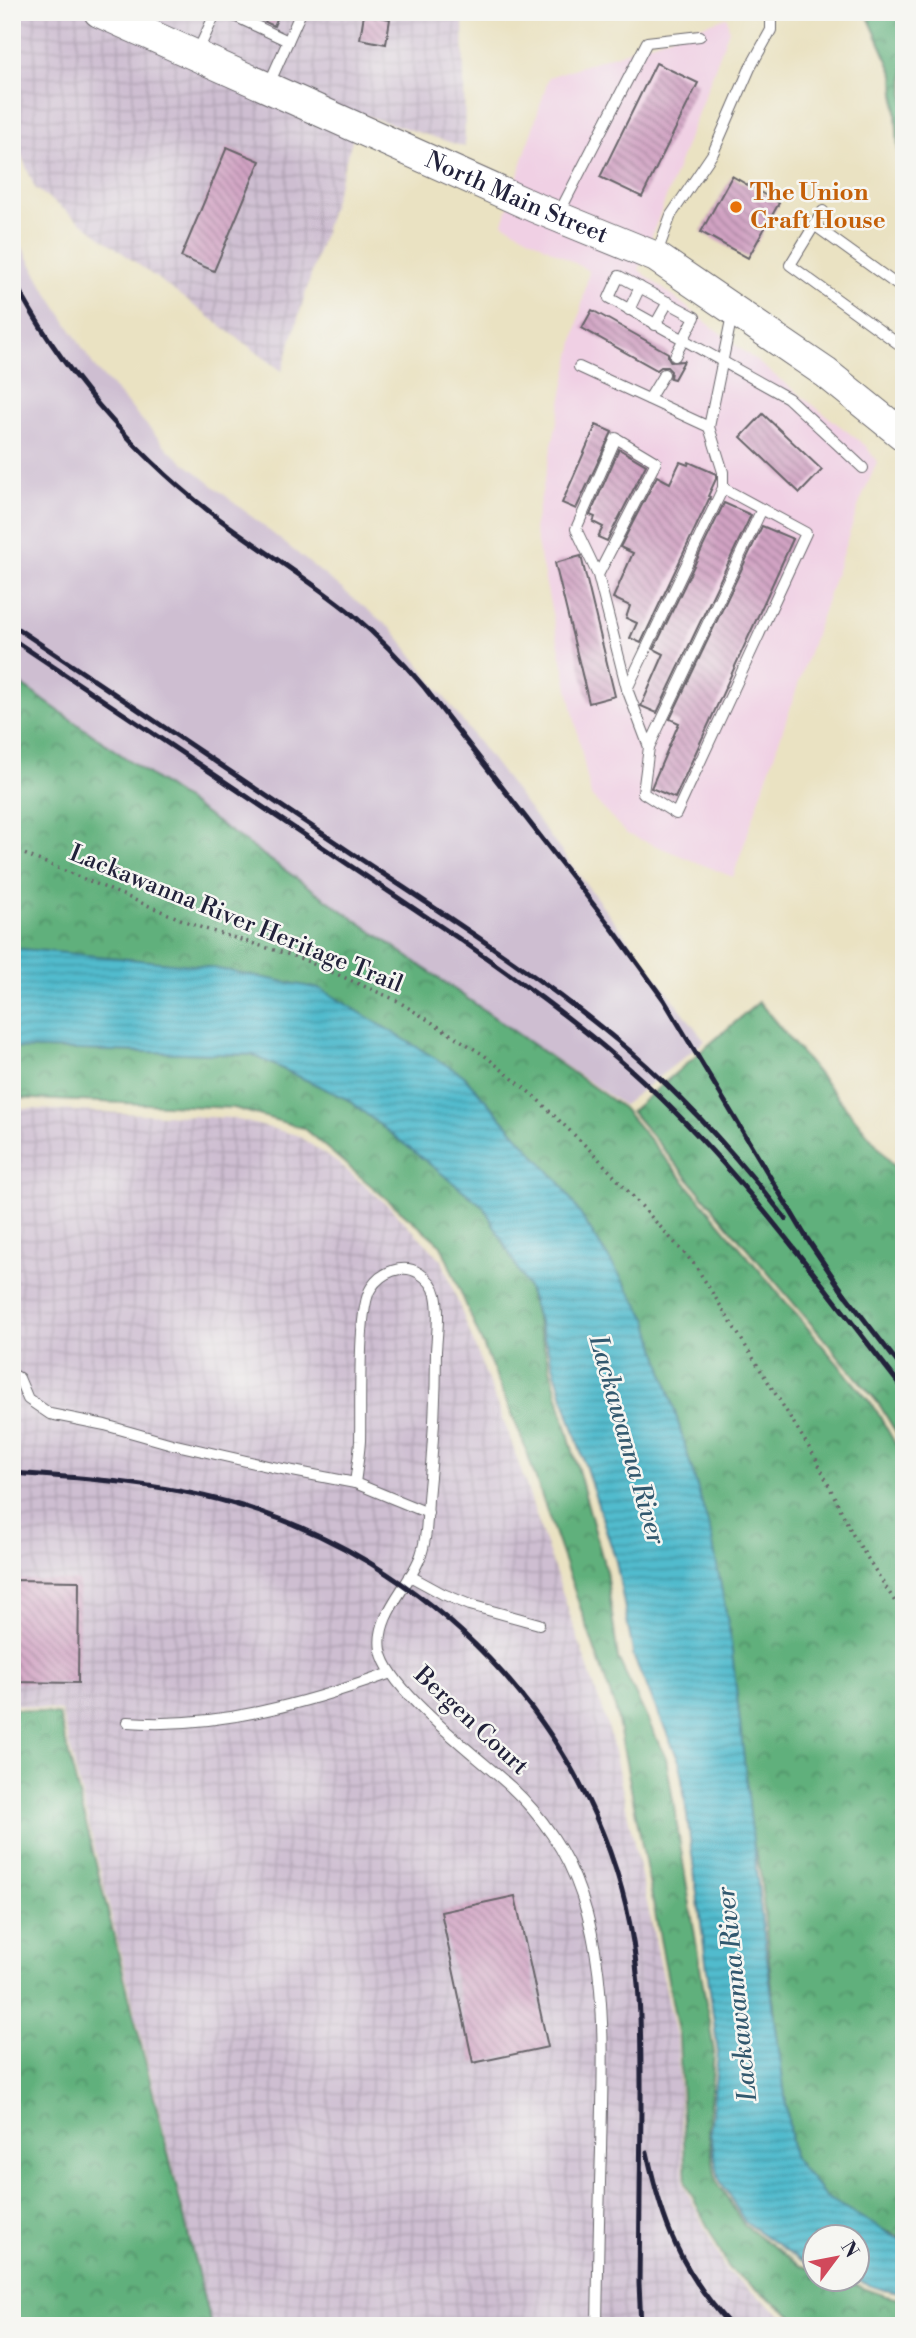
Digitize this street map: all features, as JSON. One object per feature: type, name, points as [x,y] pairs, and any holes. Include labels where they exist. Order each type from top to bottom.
[{"type":"main road","name":"North Main Street","points":[[99,12],[558,217],[656,257],[900,423]]},
{"type":"lane","points":[[196,56],[216,12]]},
{"type":"lane","points":[[226,12],[288,41]]},
{"type":"lane","points":[[267,87],[301,12]]},
{"type":"lane","points":[[656,257],[671,215],[713,153],[750,68],[771,30],[771,12]]},
{"type":"lane","points":[[558,217],[647,42],[700,36]]},
{"type":"lane","points":[[823,211],[790,265],[904,348]]},
{"type":"lane","points":[[814,225],[904,290]]},
{"type":"lane","points":[[675,356],[684,341],[695,317],[619,276],[609,298],[655,325],[684,341],[722,363],[788,398],[863,468]]},
{"type":"lane","points":[[629,310],[640,287]]},
{"type":"lane","points":[[655,325],[668,302]]},
{"type":"lane","points":[[627,689],[723,488],[723,472],[709,427],[733,311]]},
{"type":"lane","points":[[579,367],[709,427]]},
{"type":"lane","points":[[649,399],[664,374]]},
{"type":"lane","points":[[598,575],[656,462],[616,438],[576,529],[598,575],[627,689],[649,747]]},
{"type":"lane","points":[[723,488],[762,509],[806,533],[676,814],[643,793],[649,747],[762,509]]},
{"type":"lane","name":"Bergen Court","points":[[355,1483],[366,1297],[376,1281],[385,1274],[400,1268],[407,1269],[424,1276],[436,1293],[436,1400],[428,1513],[422,1552],[383,1626],[380,1647],[391,1673],[419,1707],[512,1788],[537,1814],[567,1860],[584,1898],[596,1957],[603,2062],[597,2326]]},
{"type":"lane","points":[[12,1374],[19,1378],[28,1399],[50,1414],[272,1467],[355,1483],[428,1513]]},
{"type":"lane","points":[[410,1576],[452,1598],[539,1624]]},
{"type":"lane","points":[[127,1723],[150,1724],[237,1716],[329,1695],[391,1673]]},
{"type":"path","name":"Lackawanna River Heritage Trail","points":[[12,849],[202,928],[298,957],[396,1000],[484,1055],[535,1097],[596,1156],[695,1265],[815,1457],[853,1535],[904,1616]]},
{"type":"shaded area","points":[[12,12],[463,12],[465,147],[360,114],[282,371],[35,188],[12,133]]},
{"type":"shaded area","points":[[727,17],[729,30],[639,270],[866,446],[877,462],[860,502],[733,877],[627,834],[591,796],[534,529],[589,271],[503,223],[549,77]]},
{"type":"shaded area","points":[[12,227],[41,282],[96,369],[170,451],[394,631],[705,1041],[623,1105],[12,689]]},
{"type":"shaded area","points":[[12,1108],[231,1118],[297,1135],[339,1164],[390,1207],[442,1260],[510,1438],[610,1733],[677,2040],[684,2185],[726,2271],[796,2326],[212,2326],[61,1711],[12,1704]]},
{"type":"green space","points":[[866,12],[904,12],[904,171],[898,148],[894,75]]},
{"type":"green space","points":[[12,678],[623,1108],[875,1408],[904,1459],[904,2238],[870,2225],[870,2222],[863,2222],[790,2194],[760,1871],[704,1643],[663,1405],[396,1091],[12,975]]},
{"type":"green space","points":[[759,1002],[904,1178],[904,1446],[879,1404],[631,1111]]},
{"type":"green space","points":[[12,1048],[253,1055],[347,1099],[484,1206],[528,1288],[606,1571],[618,1658],[666,1758],[714,2052],[708,2130],[716,2180],[744,2225],[800,2265],[800,2292],[870,2290],[904,2300],[904,2326],[804,2324],[729,2269],[686,2184],[679,2037],[616,1711],[521,1436],[441,1245],[303,1128],[234,1108],[12,1098]]},
{"type":"green space","points":[[12,1708],[59,1715],[211,2326],[12,2326]]},
{"type":"water","name":"Lackawanna River","points":[[12,948],[203,966],[321,989],[463,1075],[561,1184],[648,1320],[711,1534],[730,1633],[761,1912],[793,2157],[826,2197],[869,2222],[800,2222],[800,2260],[745,2222],[719,2179],[710,2132],[718,2053],[680,1763],[634,1658],[616,1561],[528,1288],[484,1207],[347,1099],[253,1055],[12,1048]]},
{"type":"water","points":[[870,2222],[904,2242],[904,2294],[870,2285]]},
{"type":"building","points":[[244,12],[280,12],[274,26]]},
{"type":"building","points":[[364,14],[390,19],[386,44],[360,39]]},
{"type":"building","points":[[656,63],[698,83],[642,197],[600,177]]},
{"type":"building","points":[[227,147],[260,161],[214,271],[181,257]]},
{"type":"building","points":[[732,176],[779,203],[748,258],[701,232]]},
{"type":"building","points":[[592,310],[668,353],[671,362],[684,361],[674,379],[670,378],[671,371],[667,367],[657,370],[582,328]]},
{"type":"building","points":[[763,414],[822,470],[800,493],[741,437]]},
{"type":"building","points":[[596,425],[612,432],[576,509],[562,503]]},
{"type":"building","points":[[619,449],[646,465],[607,541],[598,537],[603,527],[593,522],[595,517],[590,515]]},
{"type":"building","points":[[680,462],[688,465],[689,462],[716,474],[716,479],[641,643],[630,638],[637,623],[626,618],[630,606],[613,598],[633,553],[620,547],[657,476],[670,483]]},
{"type":"building","points":[[724,503],[751,515],[657,713],[641,706],[664,654],[654,649]]},
{"type":"building","points":[[762,526],[793,539],[675,798],[651,788],[679,723],[670,719]]},
{"type":"building","points":[[581,556],[615,696],[589,703],[555,563]]},
{"type":"building","points":[[12,1580],[79,1581],[78,1683],[12,1682]]},
{"type":"building","points":[[515,1896],[548,2047],[473,2063],[441,1912]]},
{"type":"railway","points":[[12,277],[31,311],[74,375],[152,461],[210,512],[353,615],[424,687],[614,931],[664,1000],[806,1237],[845,1295]]},
{"type":"railway","points":[[12,625],[456,922],[597,1024],[693,1111],[732,1153],[786,1219]]},
{"type":"railway","points":[[12,639],[461,940],[540,996],[616,1057],[664,1101],[729,1170],[789,1242],[904,1390]]},
{"type":"railway","points":[[840,1288],[904,1371]]},
{"type":"railway","points":[[12,1473],[95,1479],[204,1496],[303,1528],[370,1563],[433,1607],[489,1658],[538,1717],[579,1782],[610,1851],[634,1948],[641,2040],[641,2326]]},
{"type":"railway","points":[[647,2152],[659,2202],[686,2266],[731,2326]]},
{"type":"place","name":"The Union Craft House","points":[[736,207]]}]
